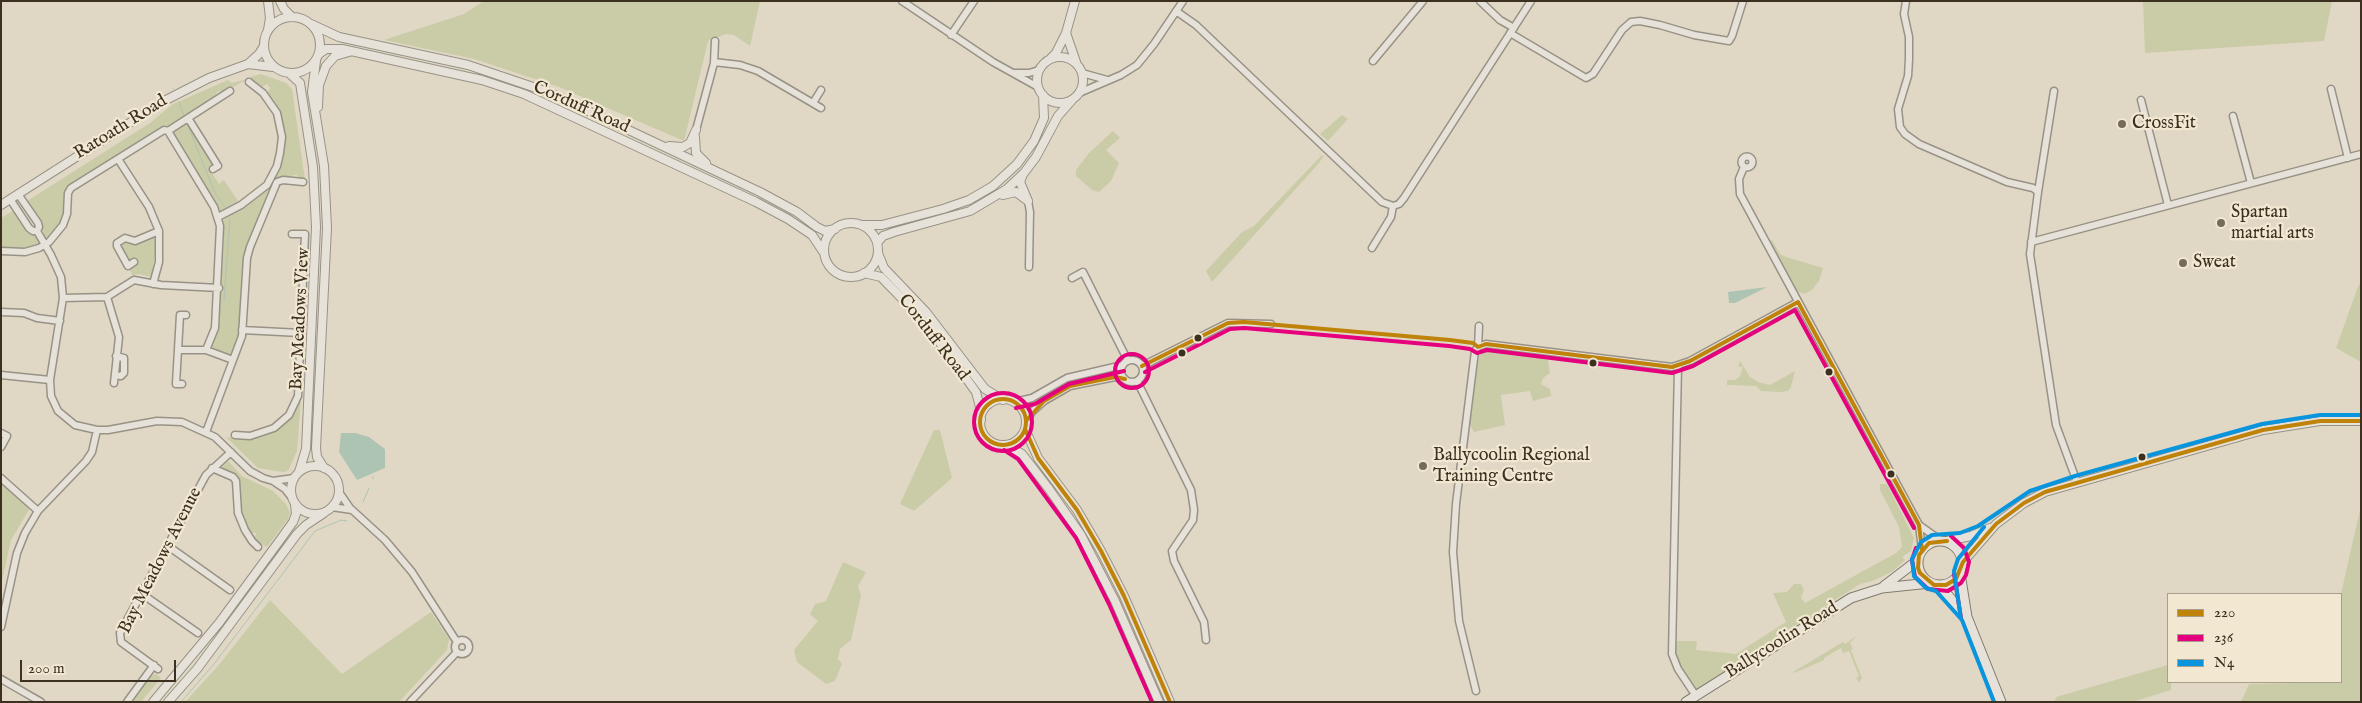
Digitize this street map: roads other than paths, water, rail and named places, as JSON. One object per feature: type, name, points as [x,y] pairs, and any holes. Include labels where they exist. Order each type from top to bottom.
[{"type":"main road","points":[[1967,617],[1934,584],[1920,573],[1918,560],[1922,550],[1930,543],[1944,541],[1959,551],[1963,562],[1960,573],[1967,617],[2001,702]]},
{"type":"main road","name":"Ballycoolin Road","points":[[1882,588],[1918,560]]},
{"type":"main road","points":[[1934,584],[1951,583],[1960,573]]},
{"type":"main road","name":"Ballycoolin Road","points":[[1686,702],[1851,598],[1882,588],[1934,584]]},
{"type":"street","points":[[153,702],[219,623],[293,522],[296,514],[291,486],[306,449],[316,226],[313,167],[300,83],[290,74],[274,68],[267,58],[264,46],[270,18],[268,1]]},
{"type":"street","points":[[280,1],[292,17]]},
{"type":"street","points":[[902,1],[951,35],[1038,87]]},
{"type":"street","points":[[951,35],[974,1]]},
{"type":"street","points":[[862,225],[871,232],[877,243],[878,253],[871,270],[857,276],[848,276],[835,271],[824,252],[826,236],[834,229],[847,223],[882,225],[956,204],[993,186],[1017,164],[1034,141],[1044,118],[1042,95],[1038,87],[1037,78],[1039,70],[1056,53],[1066,33],[1075,1]]},
{"type":"street","points":[[1079,93],[1127,71],[1142,59],[1183,1]]},
{"type":"street","points":[[1373,61],[1422,1]]},
{"type":"street","points":[[1480,1],[1512,30],[1586,78],[1594,74],[1622,30],[1631,22],[1640,21],[1694,35],[1729,41],[1743,1]]},
{"type":"street","points":[[1176,11],[1196,25],[1382,202],[1393,206],[1399,204],[1404,198],[1531,1]]},
{"type":"street","points":[[1906,1],[1904,14],[1909,37],[1908,76],[1898,109],[1900,126],[1905,134],[1919,144],[2007,182],[2033,188],[2038,192]]},
{"type":"street","points":[[268,30],[279,20],[292,17],[306,20],[320,38],[312,92],[324,175],[327,228],[317,457],[324,468],[335,478],[339,492],[355,512],[385,540],[412,572],[430,596],[458,642]]},
{"type":"street","name":"Corduff Road","points":[[311,24],[339,37],[441,59],[498,74],[560,97],[736,180],[785,205],[817,227],[825,230],[834,229]]},
{"type":"street","points":[[991,200],[1024,172],[1043,146],[1058,116],[1079,93],[1082,87],[1082,73],[1069,46],[1066,33]]},
{"type":"street","points":[[715,41],[714,62],[696,130],[694,148],[699,158],[736,180]]},
{"type":"street","name":"Ratoath Road","points":[[1,205],[164,101],[209,78],[248,64],[259,54],[264,46]]},
{"type":"street","name":"Corduff Road","points":[[318,57],[332,48],[356,52],[482,80],[533,98],[772,210],[812,235],[824,252]]},
{"type":"street","points":[[318,127],[319,85],[326,66],[335,56],[356,52]]},
{"type":"street","points":[[290,74],[307,69],[318,57]]},
{"type":"street","points":[[1049,59],[1062,57],[1076,63]]},
{"type":"street","points":[[714,62],[750,68],[821,108]]},
{"type":"street","name":"Ratoath Road","points":[[248,64],[274,68]]},
{"type":"street","points":[[1014,73],[1029,73],[1039,70]]},
{"type":"street","points":[[1082,73],[1107,80]]},
{"type":"street","points":[[218,217],[259,192],[267,184],[277,166],[282,137],[277,113],[263,92],[249,82]]},
{"type":"street","points":[[263,92],[268,86]]},
{"type":"street","points":[[2331,89],[2348,158]]},
{"type":"street","points":[[813,103],[821,90]]},
{"type":"street","points":[[1,251],[26,252],[45,245],[60,231],[63,225],[67,214],[68,193],[71,188],[164,130],[168,131],[219,94],[230,91]]},
{"type":"street","points":[[2054,91],[2030,254],[2053,412],[2077,482]]},
{"type":"street","points":[[1042,95],[1058,103],[1072,100]]},
{"type":"street","points":[[2141,100],[2168,206]]},
{"type":"street","points":[[2233,116],[2251,183]]},
{"type":"street","points":[[188,118],[218,166],[213,169]]},
{"type":"street","points":[[621,126],[677,147],[690,142],[696,130]]},
{"type":"street","points":[[168,131],[218,217],[221,237],[219,288],[215,328],[206,350]]},
{"type":"street","points":[[2031,242],[2361,154]]},
{"type":"street","points":[[118,159],[149,207],[159,231],[159,262],[154,284]]},
{"type":"street","points":[[1744,167],[1739,179],[1740,194],[1919,525],[1922,550]]},
{"type":"street","points":[[1024,172],[1020,182],[1028,201],[1030,212],[1029,267]]},
{"type":"street","points":[[206,432],[234,360],[242,330],[247,258],[250,247],[275,184],[281,180],[295,179],[303,182]]},
{"type":"street","points":[[877,243],[883,236],[970,211],[1009,192],[1016,192],[1028,201]]},
{"type":"street","points":[[18,194],[38,223],[40,227],[37,231]]},
{"type":"street","points":[[10,199],[29,228],[37,231],[61,277],[63,298],[50,380],[51,396],[58,411],[75,425],[97,430],[182,422],[206,432],[231,452],[250,471],[285,488],[293,501],[308,514],[324,513]]},
{"type":"street","points":[[1372,248],[1391,216],[1393,206]]},
{"type":"street","points":[[134,262],[128,266],[117,243],[125,238],[135,241],[159,231]]},
{"type":"street","name":"Bay Meadows View","points":[[235,435],[250,436],[274,428],[289,415],[298,396],[305,234],[292,234]]},
{"type":"street","name":"Corduff Road","points":[[878,253],[884,268],[926,312],[985,389],[1004,400]]},
{"type":"street","name":"Corduff Road","points":[[864,272],[881,277],[918,314],[976,392],[981,420]]},
{"type":"street","points":[[1072,278],[1084,272],[1126,363],[1122,372],[1125,379]]},
{"type":"street","points":[[63,298],[107,297],[134,280],[154,284],[219,288]]},
{"type":"street","points":[[107,297],[119,337],[114,379]]},
{"type":"street","points":[[1478,347],[1486,344],[1662,366],[1678,366],[1798,302]]},
{"type":"street","points":[[1,312],[24,313],[37,318],[60,322]]},
{"type":"street","points":[[182,384],[176,384],[180,315],[186,315]]},
{"type":"street","points":[[1142,366],[1228,323],[1271,324]]},
{"type":"street","points":[[1476,691],[1459,621],[1454,552],[1456,504],[1475,351],[1478,347],[1478,326]]},
{"type":"street","points":[[242,330],[301,333]]},
{"type":"street","points":[[178,350],[206,350],[234,360]]},
{"type":"street","points":[[1007,445],[1018,440],[1032,412],[1044,401],[1070,386],[1115,377],[1130,382],[1137,381],[1142,376],[1142,366],[1138,361],[1126,363],[1067,378],[1027,400],[1014,402],[1004,400],[991,403],[982,414],[981,420],[982,430],[987,439],[996,444],[1007,445],[1022,454],[1049,489],[1080,535],[1115,601],[1159,702]]},
{"type":"street","points":[[1678,366],[1672,654],[1678,669],[1696,696]]},
{"type":"street","points":[[1,375],[50,380]]},
{"type":"street","points":[[1137,381],[1191,490],[1194,510],[1193,520],[1172,551],[1174,561],[1204,622],[1206,640]]},
{"type":"street","points":[[1014,402],[1023,410],[1026,425],[1038,458],[1073,504],[1101,550],[1124,596],[1170,702]]},
{"type":"street","points":[[1919,525],[1944,541],[1971,536],[1996,524],[2033,497],[2077,482],[2263,430],[2320,421],[2361,421]]},
{"type":"street","points":[[1,627],[20,544],[38,511],[86,461],[92,452],[97,430]]},
{"type":"street","points":[[1,433],[8,436],[1,447]]},
{"type":"street","name":"Bay Meadows Avenue","points":[[127,702],[156,667],[121,642],[119,638],[206,475],[231,452]]},
{"type":"street","points":[[273,481],[296,475],[311,466],[324,468]]},
{"type":"street","points":[[212,468],[233,477],[236,481],[238,513],[258,547]]},
{"type":"street","points":[[1,478],[38,511]]},
{"type":"street","points":[[168,702],[197,669],[297,534],[306,524],[332,507],[339,492]]},
{"type":"street","points":[[332,507],[340,506],[355,512]]},
{"type":"street","points":[[1963,562],[1996,524]]},
{"type":"street","points":[[168,546],[225,589]]},
{"type":"street","points":[[142,594],[193,625],[198,633]]},
{"type":"street","points":[[465,640],[470,648],[463,654],[457,652],[455,646],[458,642],[465,640]]},
{"type":"street","points":[[410,702],[457,652]]},
{"type":"street","points":[[1,679],[41,702]]},
{"type":"waterway","points":[[179,102],[184,116]]},
{"type":"waterway","points":[[189,128],[215,193],[225,207]]},
{"type":"waterway","points":[[224,300],[230,220]]},
{"type":"waterway","points":[[363,502],[369,488]]},
{"type":"waterway","points":[[181,702],[214,664],[315,531],[341,520],[347,521]]},
{"type":"place","name":"CrossFit","points":[[2122,124]]},
{"type":"place","name":"Spartan martial arts","points":[[2221,223]]},
{"type":"place","name":"Sweat","points":[[2183,263]]},
{"type":"place","name":"Ballycoolin Regional Training Centre","points":[[1423,466]]}]
